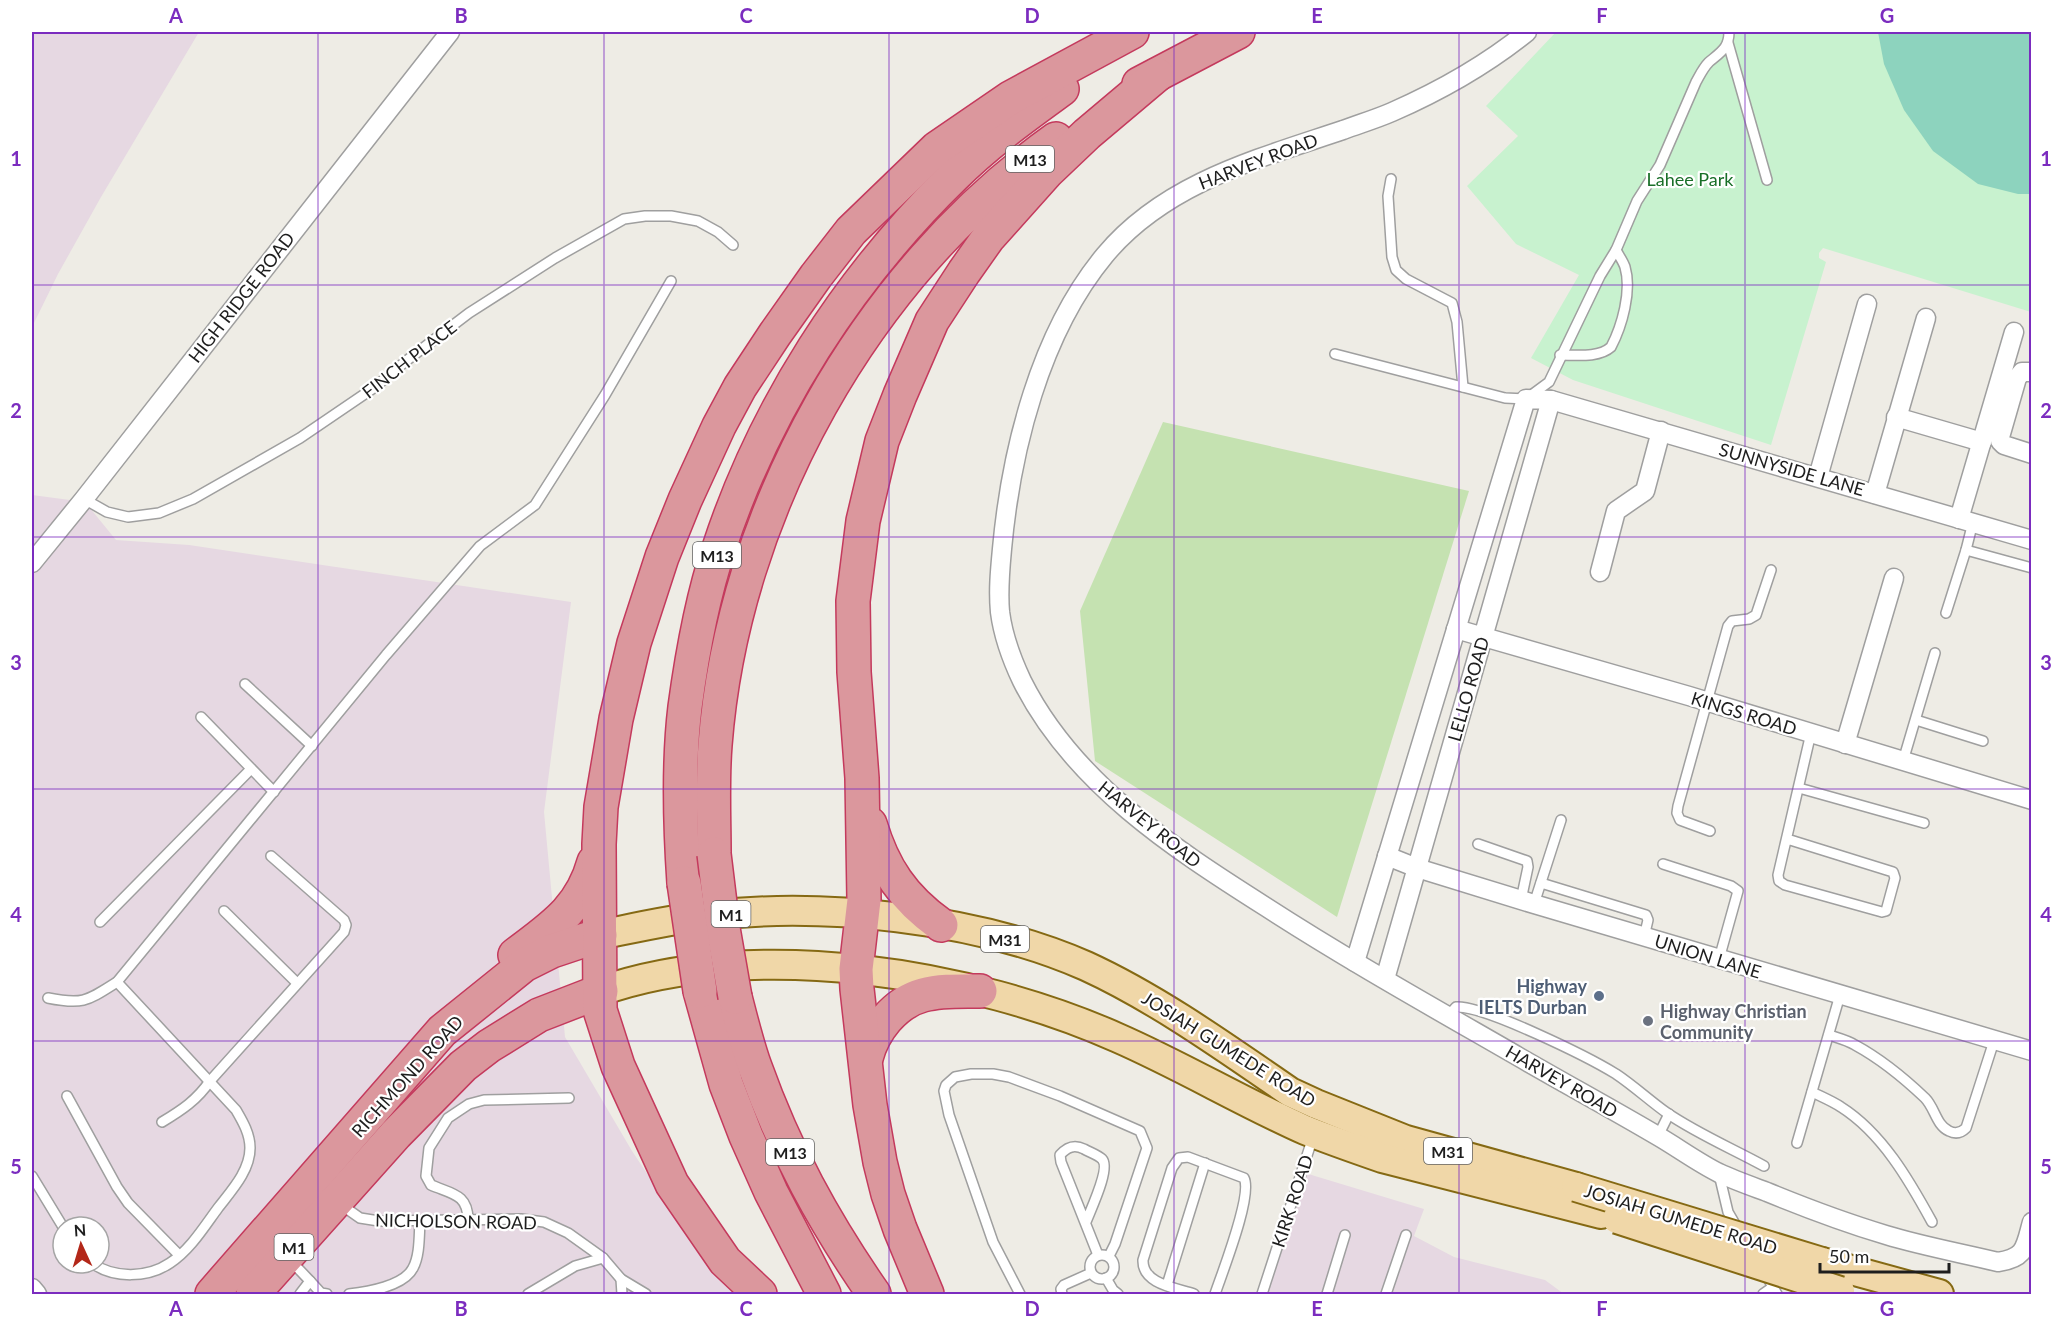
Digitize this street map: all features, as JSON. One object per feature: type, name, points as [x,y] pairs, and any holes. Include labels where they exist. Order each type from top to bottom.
[{"type":"highway","points":[[759,1294],[725,1261],[672,1184],[618,1066],[600,1011],[599,844],[601,807],[606,767],[623,683],[634,643],[662,557],[719,426],[740,387],[816,276],[851,231],[937,148],[1010,98],[1132,32]]},
{"type":"highway","name":"M13","points":[[824,1294],[771,1192],[746,1136],[726,1084],[699,991],[684,883],[680,791],[685,708],[700,622],[718,549],[746,477],[773,420],[803,365],[839,309],[872,264],[932,198],[992,141],[1070,83],[1148,32]]},
{"type":"highway","name":"M13","points":[[874,1294],[824,1219],[777,1124],[754,1066],[735,997],[723,928],[714,854],[715,744],[735,622],[750,567],[768,514],[799,444],[826,393],[863,337],[904,283],[968,213],[1040,150],[1143,81],[1238,32]]},
{"type":"highway","points":[[927,1294],[888,1194],[870,1105],[857,989],[856,969],[863,915],[861,778],[854,682],[853,601],[862,521],[882,441],[932,321],[951,292],[988,238],[1047,172],[1087,134],[1157,75]]},
{"type":"highway","points":[[861,778],[870,824],[880,854],[908,897],[921,911],[941,925]]},
{"type":"highway","points":[[471,1006],[515,955],[568,912],[580,897],[591,874],[599,844]]},
{"type":"highway","name":"RICHMOND ROAD","points":[[253,1294],[286,1256],[325,1189],[442,1031],[524,965],[552,951],[600,935]]},
{"type":"highway","name":"RICHMOND ROAD","points":[[212,1294],[325,1189],[396,1134],[463,1065],[517,1027],[539,1015],[601,991]]},
{"type":"highway","points":[[866,1058],[870,1042],[882,1025],[906,1002],[924,995],[980,991]]},
{"type":"highway","points":[[517,1027],[542,1021],[572,1021],[599,1039],[618,1066]]},
{"type":"main road","name":"RICHMOND ROAD","points":[[600,935],[702,916],[744,912],[863,915]]},
{"type":"main road","name":"JOSIAH GUMEDE ROAD","points":[[863,915],[941,925],[1013,942],[1085,966],[1139,993],[1290,1092],[1319,1120],[1406,1140],[1576,1187],[1822,1262],[1939,1294]]},
{"type":"main road","name":"RICHMOND ROAD","points":[[601,991],[643,978],[724,967],[779,966],[856,969]]},
{"type":"main road","name":"JOSIAH GUMEDE ROAD","points":[[856,969],[933,980],[1032,1005],[1319,1120],[1382,1158],[1600,1214],[1852,1294]]},
{"type":"street","name":"HIGH RIDGE ROAD","points":[[32,563],[450,32]]},
{"type":"street","name":"HARVEY ROAD","points":[[1527,32],[1489,61],[1389,114],[1259,158],[1214,175],[1185,190],[1129,229],[1093,270],[1053,340],[1023,432],[1007,502],[999,580],[1000,613],[1004,633],[1022,681],[1070,753],[1121,804],[1197,863],[1311,936],[1719,1173],[1818,1212],[1891,1237],[1998,1262],[2012,1260],[2019,1256],[2031,1222]]},
{"type":"street","points":[[1818,477],[1867,304]]},
{"type":"street","points":[[1875,494],[1926,318]]},
{"type":"street","points":[[1966,520],[1982,442],[2014,332]]},
{"type":"street","points":[[2031,372],[2024,371],[2017,378],[2000,437],[2004,445],[2031,454]]},
{"type":"street","name":"LELLO ROAD","points":[[1385,979],[1483,637],[1550,391]]},
{"type":"street","name":"SUNNYSIDE LANE","points":[[1526,399],[1550,391],[1661,431],[2031,540]]},
{"type":"street","name":"LELLO ROAD","points":[[1355,962],[1526,399]]},
{"type":"street","points":[[1896,417],[1982,442]]},
{"type":"street","points":[[1600,572],[1616,511],[1645,491],[1649,483],[1661,431]]},
{"type":"street","points":[[1845,744],[1894,578]]},
{"type":"street","name":"KINGS ROAD","points":[[1456,629],[1706,701],[2031,800]]},
{"type":"street","name":"UNION LANE","points":[[1387,856],[1417,868],[1528,902],[2031,1051]]},
{"type":"street","points":[[32,1288],[38,1294]]},
{"type":"lane","points":[[1729,32],[1728,43],[1767,180]]},
{"type":"lane","points":[[1550,391],[1560,355],[1600,276],[1616,250],[1637,201],[1660,165],[1699,76],[1710,61],[1724,51],[1728,43]]},
{"type":"lane","points":[[1391,179],[1388,196],[1392,257],[1396,270],[1406,279],[1452,303],[1457,322],[1463,387]]},
{"type":"lane","name":"FINCH PLACE","points":[[84,499],[107,512],[128,517],[159,513],[193,500],[300,438],[375,387],[470,313],[565,252],[624,219],[671,216],[698,221],[718,232],[733,245]]},
{"type":"lane","points":[[1560,355],[1594,354],[1607,351],[1611,347],[1623,310],[1627,286],[1625,267],[1616,250]]},
{"type":"lane","points":[[48,998],[80,1002],[117,982],[386,655],[480,546],[535,505],[605,395],[671,281]]},
{"type":"lane","points":[[1335,354],[1504,398],[1526,399]]},
{"type":"lane","points":[[1946,613],[1966,550],[1966,520]]},
{"type":"lane","points":[[1966,550],[2031,568]]},
{"type":"lane","points":[[1710,831],[1680,820],[1677,813],[1728,626],[1732,621],[1749,619],[1756,615],[1772,570]]},
{"type":"lane","points":[[1903,761],[1935,653]]},
{"type":"lane","points":[[245,684],[312,746]]},
{"type":"lane","points":[[201,717],[274,792]]},
{"type":"lane","points":[[1916,720],[1983,741]]},
{"type":"lane","points":[[1787,839],[1893,872],[1895,876],[1886,911],[1882,912],[1781,883],[1778,875],[1811,734]]},
{"type":"lane","points":[[100,922],[251,769]]},
{"type":"lane","points":[[1799,788],[1924,823]]},
{"type":"lane","points":[[1528,902],[1541,883],[1561,820]]},
{"type":"lane","points":[[1478,844],[1527,861],[1528,902]]},
{"type":"lane","points":[[162,1122],[199,1097],[344,932],[346,925],[344,920],[272,856]]},
{"type":"lane","points":[[1663,864],[1731,886],[1738,891],[1719,959]]},
{"type":"lane","points":[[1541,883],[1646,915],[1648,920],[1644,937]]},
{"type":"lane","points":[[224,911],[297,983]]},
{"type":"lane","points":[[111,1272],[129,1275],[145,1273],[169,1264],[187,1249],[234,1187],[247,1164],[250,1149],[247,1130],[236,1110],[117,982]]},
{"type":"lane","points":[[1797,1143],[1840,995]]},
{"type":"lane","points":[[1448,1016],[1454,1008],[1461,1007],[1508,1022],[1609,1071],[1668,1114],[1764,1166]]},
{"type":"lane","points":[[1829,1035],[1854,1044],[1892,1071],[1927,1100],[1939,1122],[1955,1133],[1962,1132],[1965,1128],[1994,1041]]},
{"type":"lane","points":[[1020,1294],[993,1242],[949,1115],[944,1091],[946,1085],[955,1077],[993,1074],[1009,1077],[1060,1096],[1140,1131],[1147,1148],[1115,1244],[1108,1256]]},
{"type":"lane","points":[[1812,1092],[1847,1112],[1875,1138],[1904,1174],[1932,1222]]},
{"type":"lane","points":[[67,1096],[111,1178],[128,1203],[179,1255]]},
{"type":"lane","points":[[468,1220],[466,1203],[431,1185],[426,1176],[429,1148],[448,1118],[469,1104],[484,1100],[569,1098]]},
{"type":"lane","points":[[1658,1136],[1668,1114]]},
{"type":"lane","name":"KIRK ROAD","points":[[1262,1294],[1319,1120]]},
{"type":"lane","points":[[1086,1222],[1103,1176],[1105,1164],[1102,1159],[1079,1147],[1072,1146],[1060,1155],[1061,1162],[1098,1255]]},
{"type":"lane","points":[[1194,1294],[1158,1282],[1146,1272],[1143,1260],[1172,1168],[1179,1158],[1188,1157],[1244,1178],[1247,1185],[1245,1202],[1215,1294]]},
{"type":"lane","points":[[1167,1286],[1205,1163]]},
{"type":"lane","points":[[1719,1173],[1728,1212],[1775,1291],[1763,1294]]},
{"type":"lane","points":[[32,1176],[56,1215]]},
{"type":"lane","name":"NICHOLSON ROAD","points":[[325,1189],[360,1218],[379,1221],[521,1219],[544,1222],[568,1233],[603,1258],[621,1279],[646,1294]]},
{"type":"lane","points":[[349,1294],[365,1292],[405,1278],[416,1258],[420,1221]]},
{"type":"lane","points":[[1327,1294],[1345,1235]]},
{"type":"lane","points":[[1386,1294],[1406,1235]]},
{"type":"lane","points":[[1091,1273],[1090,1262],[1098,1255],[1108,1256]]},
{"type":"lane","points":[[286,1256],[321,1293],[327,1294]]},
{"type":"lane","points":[[1091,1273],[1100,1279],[1106,1278],[1113,1271],[1114,1265],[1108,1256]]},
{"type":"lane","points":[[528,1294],[575,1266],[603,1258]]},
{"type":"lane","points":[[1062,1294],[1061,1289],[1064,1285],[1091,1273]]},
{"type":"lane","points":[[1106,1278],[1118,1294]]},
{"type":"lane","points":[[621,1279],[622,1294]]},
{"type":"lane","points":[[300,1294],[310,1281]]},
{"type":"shaded area","points":[[32,32],[199,32],[101,197],[58,274],[32,327]]},
{"type":"shaded area","points":[[32,495],[85,502],[116,540],[189,545],[571,602],[544,812],[565,1037],[632,1151],[700,1253],[737,1294],[32,1294]]},
{"type":"shaded area","points":[[1305,1173],[1424,1209],[1414,1236],[1454,1257],[1545,1280],[1564,1294],[1266,1294]]},
{"type":"green space","name":"Lahee Park","points":[[1556,32],[2031,32],[2031,312],[1823,248],[1819,253],[1819,258],[1826,262],[1771,445],[1573,380],[1531,358],[1579,275],[1516,244],[1467,186],[1518,136],[1486,106]]},
{"type":"green space","points":[[1878,32],[2031,32],[2031,194],[2018,194],[1978,184],[1933,151],[1904,110],[1884,64]]},
{"type":"green space","points":[[1163,422],[1469,491],[1337,917],[1095,761],[1080,611]]},
{"type":"place","name":"Highway IELTS Durban","points":[[1599,996]]},
{"type":"place","name":"Highway Christian Community","points":[[1648,1021]]}]
